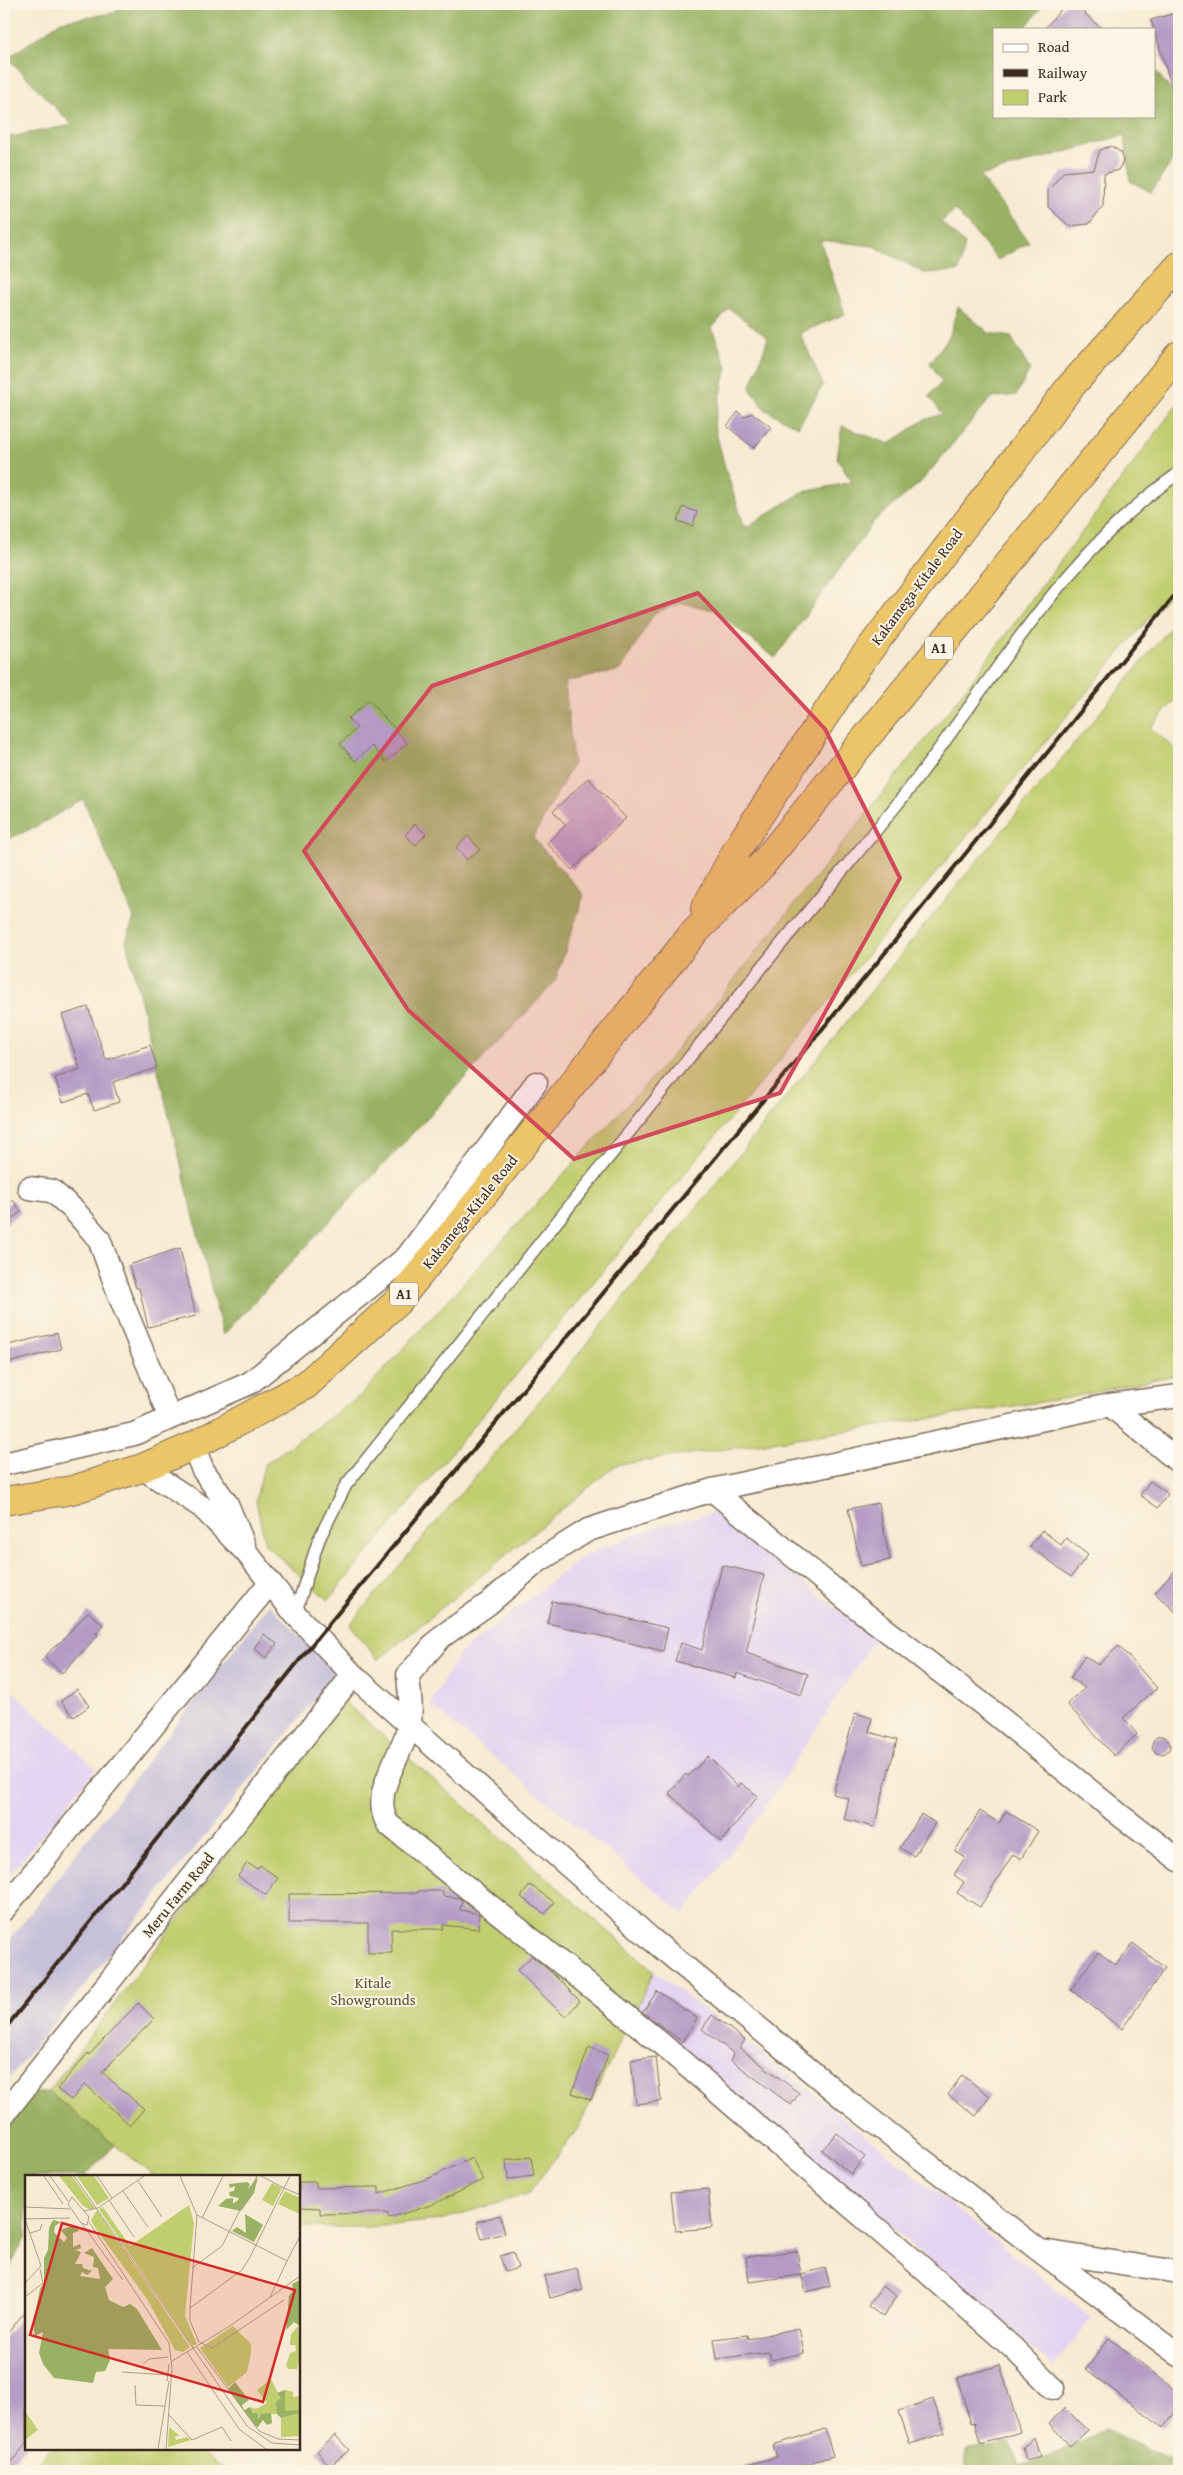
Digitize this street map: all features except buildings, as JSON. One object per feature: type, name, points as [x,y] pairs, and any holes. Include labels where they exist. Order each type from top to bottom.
[{"type":"highway","name":"Kakamega-Kitale Road","points":[[692,935],[739,846],[860,662],[1070,387],[1179,266]]},
{"type":"highway","name":"Kakamega-Kitale Road","points":[[4,1501],[72,1490],[142,1468],[193,1446],[306,1385],[397,1302],[692,935],[761,866],[1179,355]]},
{"type":"street","points":[[4,1464],[134,1434],[250,1383],[407,1257],[536,1083]]},
{"type":"street","points":[[29,1188],[52,1191],[73,1209],[99,1239],[120,1297],[170,1418]]},
{"type":"street","points":[[1053,2388],[1013,2348],[658,2041],[388,1824],[381,1814],[381,1800],[410,1725],[408,1675],[441,1637],[488,1604],[537,1562],[588,1530],[712,1490],[1110,1405],[1179,1396]]},
{"type":"street","points":[[1110,1405],[1179,1462]]},
{"type":"street","points":[[193,1446],[203,1470],[230,1510],[246,1553]]},
{"type":"street","points":[[142,1468],[202,1507],[246,1553],[294,1614],[353,1675],[658,1945],[847,2102],[1040,2251],[1179,2355]]},
{"type":"street","points":[[712,1490],[856,1607],[989,1709],[1121,1816],[1179,1860]]},
{"type":"street","points":[[4,1908],[270,1584]]},
{"type":"street","name":"Meru Farm Road","points":[[4,2114],[353,1675]]},
{"type":"street","points":[[1040,2251],[1179,2272]]},
{"type":"lane","points":[[294,1614],[319,1539],[346,1485],[775,951],[902,798],[1057,590],[1116,524],[1146,496],[1179,473]]},
{"type":"highlighted area","points":[[698,593],[825,729],[900,878],[780,1093],[574,1159],[408,1010],[304,851],[432,686]]},
{"type":"shaded area","points":[[715,1512],[875,1639],[765,1807],[684,1914],[430,1705],[459,1654],[585,1555],[658,1526]]},
{"type":"shaded area","points":[[269,1604],[336,1673],[4,2085],[4,1947]]},
{"type":"shaded area","points":[[4,1683],[96,1769],[4,1882]]},
{"type":"shaded area","points":[[654,1971],[811,2092],[1092,2318],[1053,2367],[895,2230],[634,2012]]},
{"type":"green space","points":[[123,4],[1044,4],[1025,28],[993,28],[993,118],[1156,118],[1156,71],[1179,100],[1179,151],[1151,192],[1130,181],[1125,135],[980,176],[1029,242],[998,260],[955,210],[941,222],[965,244],[959,271],[924,273],[874,246],[820,240],[845,314],[800,333],[823,385],[798,427],[766,410],[750,389],[768,338],[729,308],[712,328],[727,367],[714,424],[725,468],[745,528],[803,492],[852,482],[837,459],[842,426],[889,444],[924,420],[942,414],[929,396],[942,382],[930,363],[949,337],[958,307],[989,333],[1011,337],[1030,370],[1016,395],[991,398],[920,483],[875,520],[775,658],[714,610],[682,603],[654,613],[621,670],[565,682],[573,764],[533,838],[584,895],[554,983],[223,1335],[126,941],[134,918],[83,799],[37,826],[4,841],[4,138],[72,125],[8,58],[61,21],[115,13]]},
{"type":"green space","points":[[1179,402],[1179,582],[328,1600],[265,1545],[256,1500],[264,1465],[360,1396],[683,1044],[957,700]]},
{"type":"green space","points":[[1179,617],[1179,695],[1150,728],[1179,752],[1179,1374],[1068,1398],[616,1465],[378,1660],[350,1624],[572,1362],[937,910]]},
{"type":"green space","name":"Kitale Showgrounds","points":[[343,1701],[654,1971],[578,2128],[528,2194],[440,2220],[373,2227],[300,2227],[300,2175],[153,2175],[48,2092]]},
{"type":"green space","points":[[48,2092],[115,2145],[86,2175],[25,2175],[25,2238],[4,2279],[4,2128],[32,2094]]},
{"type":"green space","points":[[1105,2429],[1167,2458],[1179,2458],[1179,2471],[966,2471],[966,2451],[1009,2442],[1019,2465],[1050,2456]]},
{"type":"green space","points":[[49,2450],[197,2450],[226,2471],[33,2471]]},
{"type":"railway","points":[[4,2030],[318,1637],[872,969],[1179,590]]}]
